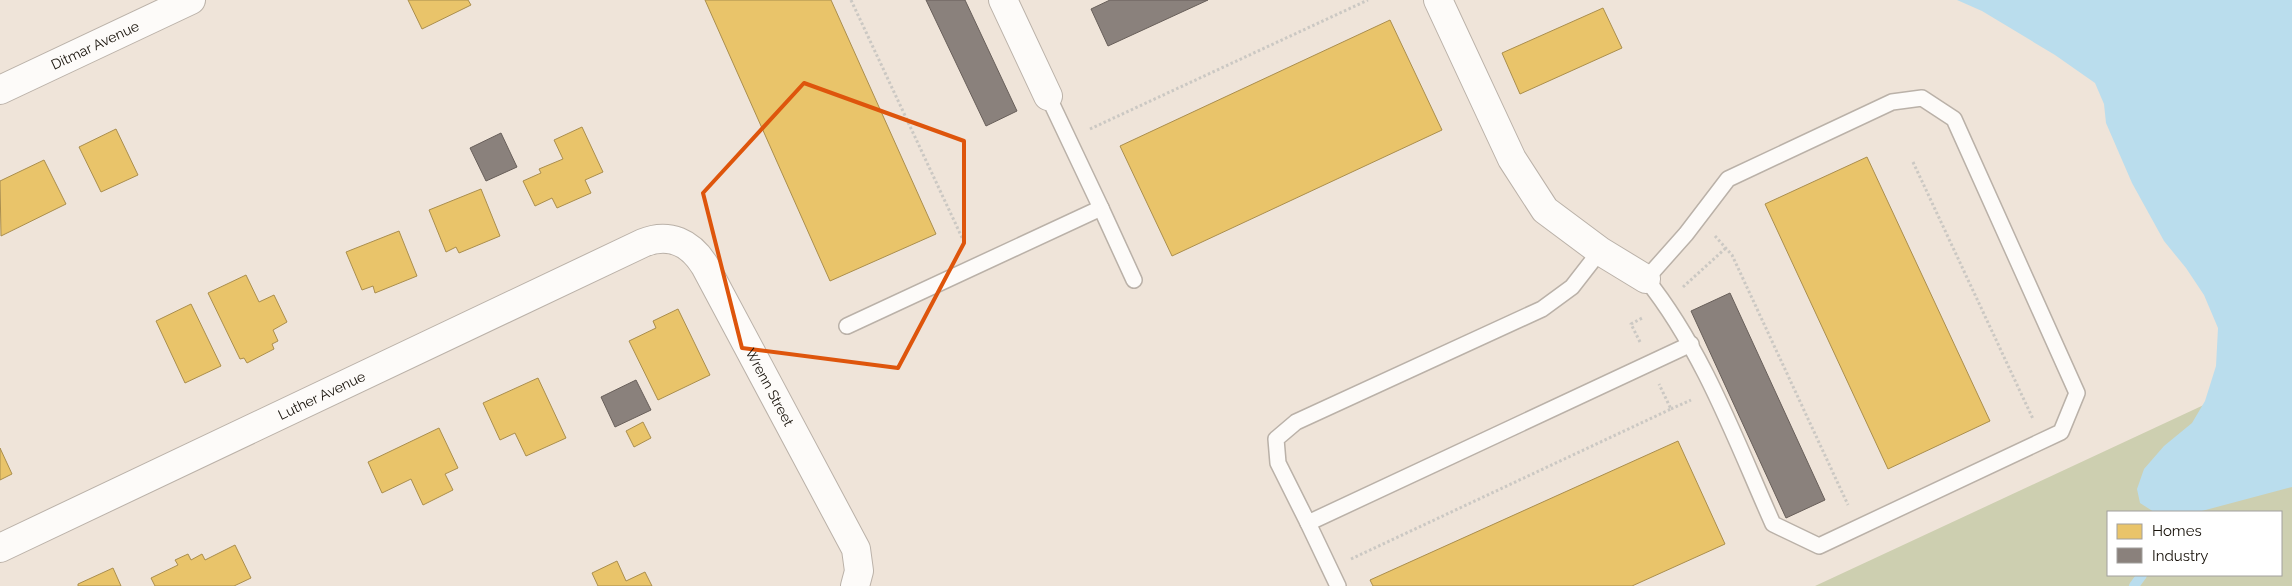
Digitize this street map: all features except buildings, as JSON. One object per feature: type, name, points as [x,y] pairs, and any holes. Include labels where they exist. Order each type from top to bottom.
[{"type":"street","name":"Ditmar Avenue","points":[[0,90],[190,0]]},
{"type":"street","points":[[1004,0],[1048,96]]},
{"type":"street","points":[[1438,0],[1512,159],[1545,210],[1600,251],[1646,279]]},
{"type":"street","name":"Wrenn Street","points":[[643,243],[660,238],[676,240],[690,248],[701,259],[856,549],[860,564],[857,582]]},
{"type":"street","name":"Luther Avenue","points":[[0,548],[643,243]]},
{"type":"lane","points":[[1048,96],[1134,280]]},
{"type":"lane","points":[[1922,98],[1954,120],[2077,393],[2061,432],[1819,546],[1773,524],[1692,344],[1665,302],[1646,279],[1686,234],[1728,179],[1892,102],[1922,98]]},
{"type":"lane","points":[[847,326],[1101,208]]},
{"type":"lane","points":[[1338,586],[1278,463],[1276,439],[1296,422],[1542,308],[1572,288],[1600,251]]},
{"type":"lane","points":[[1308,523],[1692,344]]},
{"type":"path","points":[[851,0],[968,251]]},
{"type":"path","points":[[1085,131],[1368,0]]},
{"type":"path","points":[[1914,162],[2034,421]]},
{"type":"path","points":[[1711,232],[1726,247],[1736,264],[1850,508]]},
{"type":"path","points":[[1679,290],[1726,247]]},
{"type":"path","points":[[1642,347],[1631,324],[1646,316]]},
{"type":"path","points":[[1658,381],[1671,408]]},
{"type":"path","points":[[1342,563],[1694,398]]},
{"type":"highlighted area","points":[[804,83],[964,141],[964,243],[898,368],[742,348],[703,193]]},
{"type":"green space","points":[[2292,364],[2292,586],[1815,586]]},
{"type":"water","points":[[1957,0],[2292,0],[2292,487],[2202,511],[2152,511],[2140,503],[2137,489],[2144,469],[2164,446],[2192,423],[2205,401],[2216,366],[2218,328],[2204,295],[2186,268],[2164,241],[2132,183],[2106,123],[2104,104],[2095,83],[2055,55],[1982,11]]},
{"type":"waterway","points":[[2134,586],[2141,576]]}]
